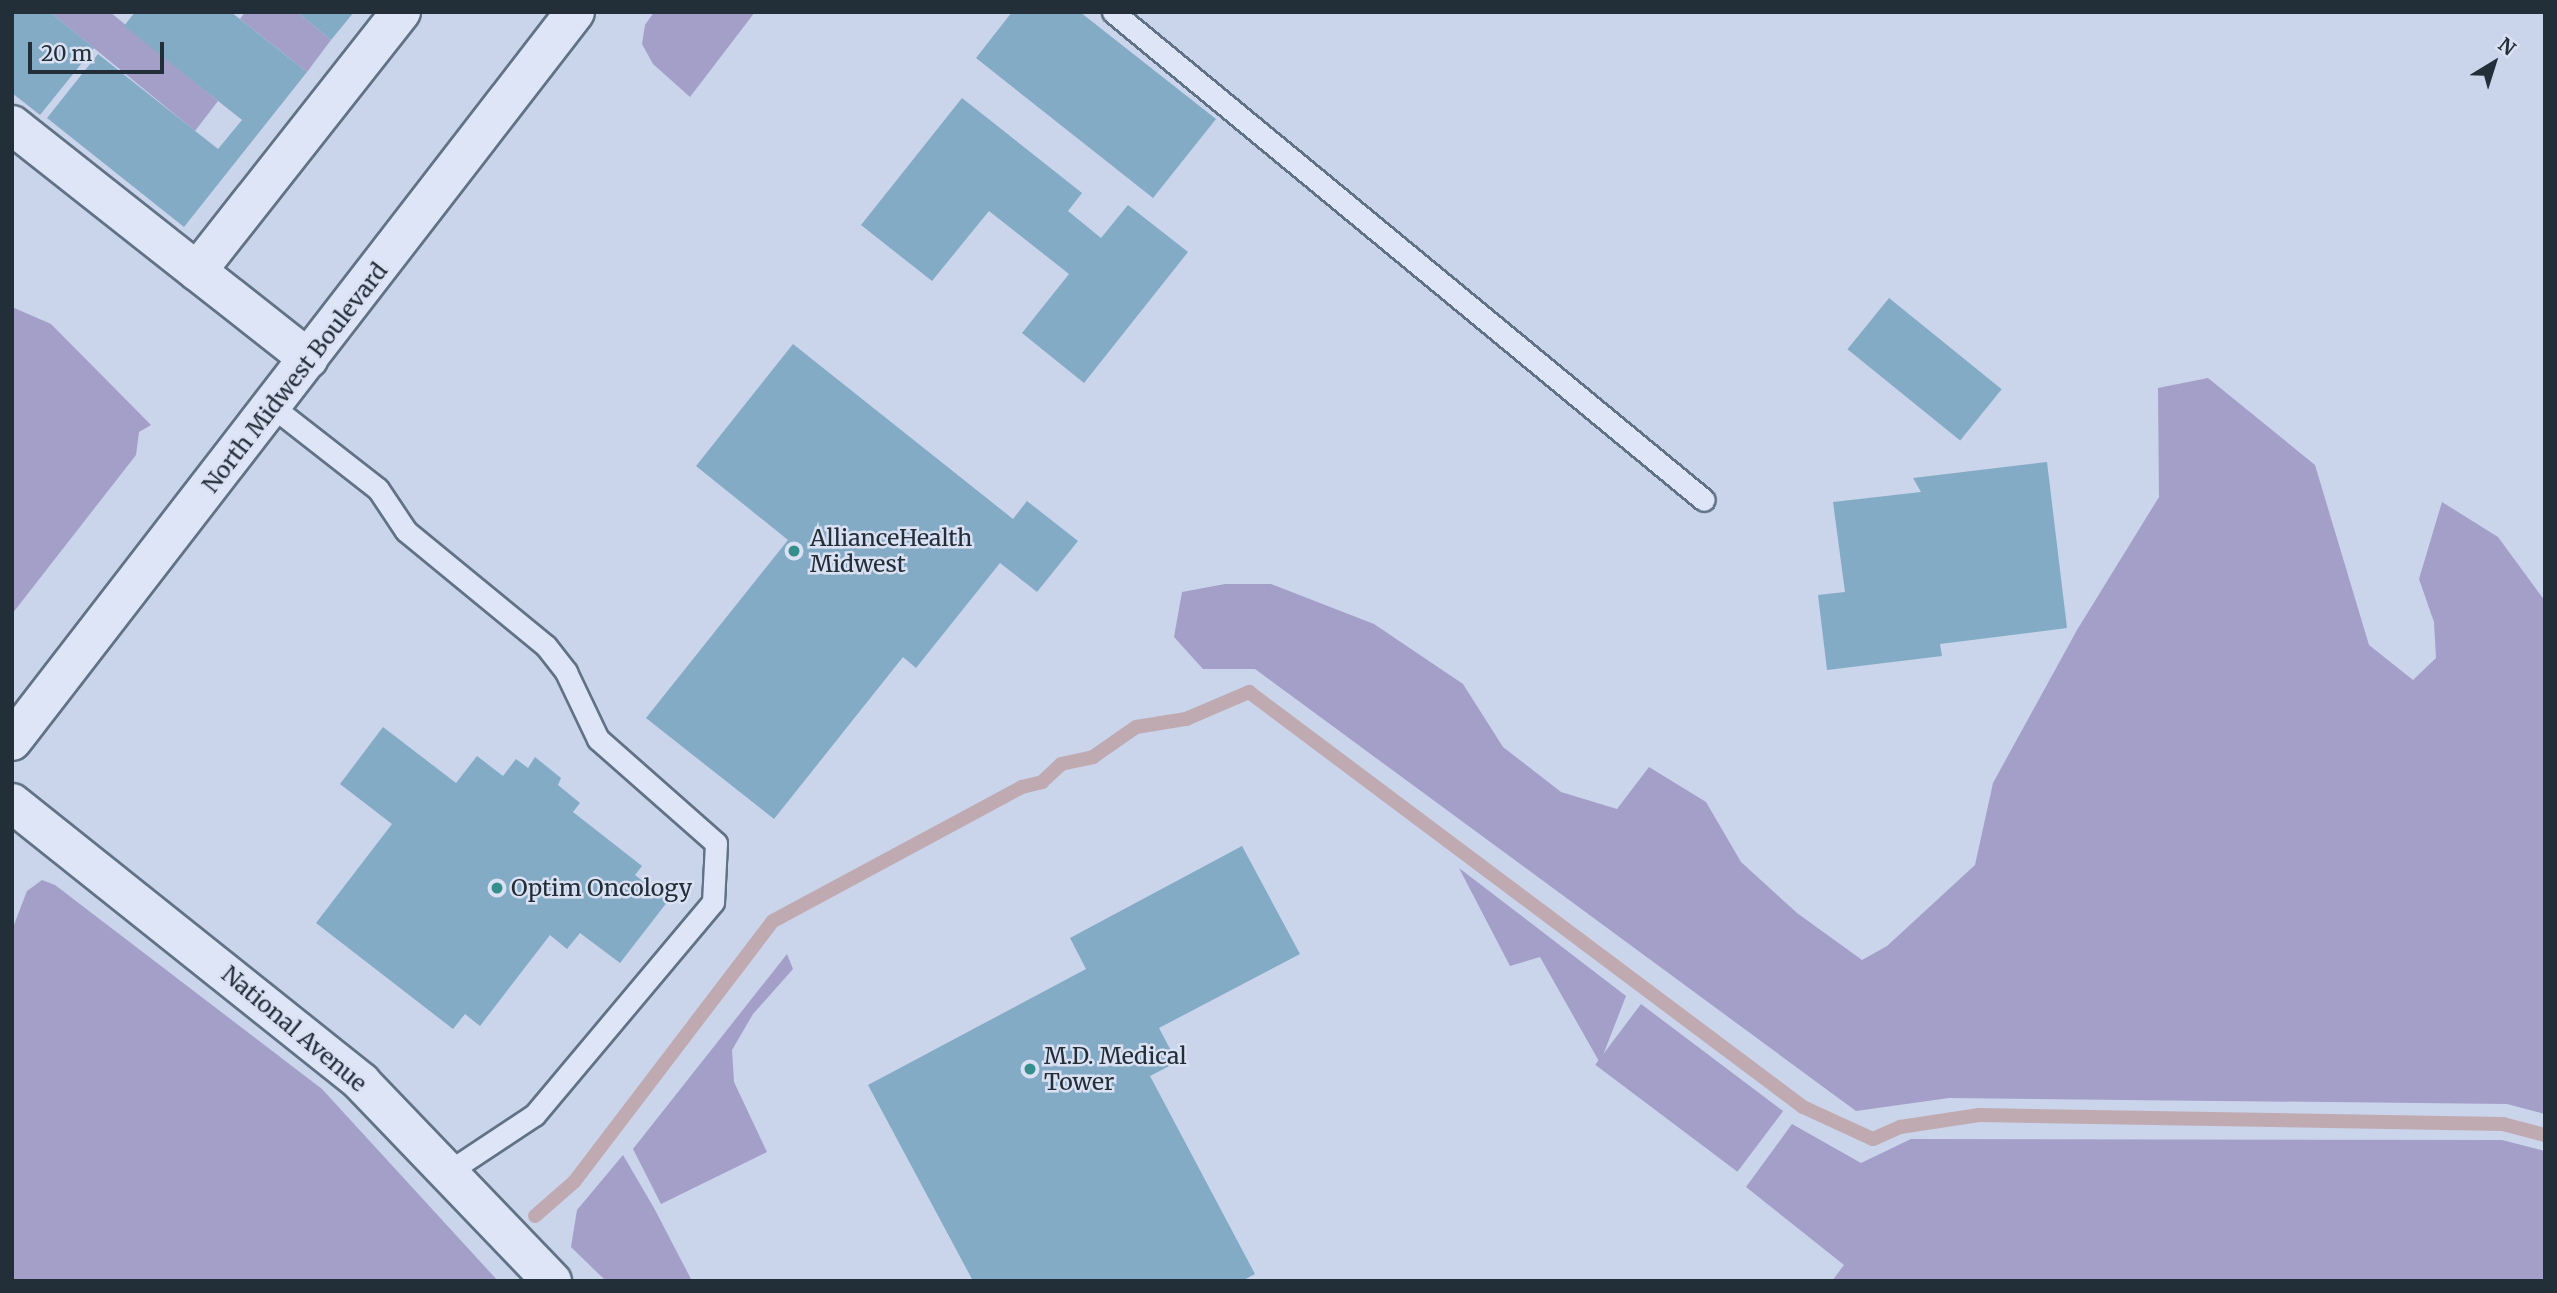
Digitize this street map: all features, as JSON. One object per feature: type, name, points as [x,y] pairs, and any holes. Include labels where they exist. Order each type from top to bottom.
[{"type":"street","points":[[197,271],[401,12]]},
{"type":"street","name":"North Midwest Boulevard","points":[[12,741],[273,407],[575,12]]},
{"type":"street","points":[[12,125],[309,359]]},
{"type":"street","name":"National Avenue","points":[[12,803],[361,1082],[552,1281]]},
{"type":"lane","points":[[1113,12],[1704,499]]},
{"type":"lane","points":[[273,407],[378,489],[406,530],[546,646],[566,672],[597,739],[716,843],[713,902],[534,1115],[448,1172]]},
{"type":"shaded area","points":[[50,12],[110,12],[218,101],[195,131]]},
{"type":"shaded area","points":[[245,12],[297,12],[331,40],[307,72],[240,19]]},
{"type":"shaded area","points":[[654,12],[755,12],[690,97],[653,64],[642,44],[645,25]]},
{"type":"shaded area","points":[[12,307],[51,324],[151,425],[139,432],[136,455],[12,614]]},
{"type":"shaded area","points":[[2208,378],[2315,465],[2369,645],[2413,680],[2436,658],[2434,622],[2419,579],[2442,502],[2498,537],[2545,601],[2545,1114],[2507,1104],[1949,1098],[1856,1111],[1255,669],[1203,669],[1174,637],[1182,592],[1225,584],[1271,584],[1374,624],[1463,684],[1503,747],[1561,792],[1617,809],[1649,767],[1706,802],[1741,862],[1797,913],[1862,960],[1887,946],[1975,865],[1993,783],[2077,630],[2159,497],[2158,388]]},
{"type":"shaded area","points":[[1459,868],[1626,996],[1600,1063],[1540,957],[1510,966]]},
{"type":"shaded area","points":[[42,880],[55,885],[322,1089],[498,1281],[12,1281],[12,930],[27,891]]},
{"type":"shaded area","points":[[787,954],[793,969],[753,1014],[732,1050],[734,1082],[767,1152],[661,1204],[633,1149]]},
{"type":"shaded area","points":[[1641,1004],[1783,1111],[1737,1172],[1595,1065]]},
{"type":"shaded area","points":[[1792,1124],[1861,1163],[1911,1139],[2502,1140],[2545,1151],[2545,1281],[1832,1281],[1844,1265],[1746,1187]]},
{"type":"shaded area","points":[[623,1155],[692,1281],[606,1281],[571,1247],[577,1210]]},
{"type":"building","points":[[12,12],[50,12],[94,48],[40,115],[12,93]]},
{"type":"building","points":[[135,12],[231,12],[307,72],[184,227],[47,118],[98,54],[218,149],[242,120],[124,26]]},
{"type":"building","points":[[297,12],[354,12],[331,40]]},
{"type":"building","points":[[1012,12],[1080,12],[1216,119],[1153,198],[976,58]]},
{"type":"building","points":[[962,98],[1082,193],[1068,211],[1101,238],[1128,205],[1188,252],[1084,383],[1022,333],[1069,274],[989,211],[932,281],[861,225]]},
{"type":"building","points":[[1889,298],[2002,389],[1960,441],[1847,349]]},
{"type":"building","points":[[793,344],[1013,519],[1027,501],[1078,541],[1037,592],[1000,563],[916,668],[903,657],[774,819],[646,718],[788,540],[696,466]]},
{"type":"building","points":[[2047,462],[2067,628],[1940,644],[1942,656],[1827,670],[1818,595],[1845,592],[1833,502],[1921,492],[1913,478]]},
{"type":"building","name":"Optim Oncology","points":[[383,727],[456,783],[477,756],[503,776],[516,759],[528,768],[535,757],[561,778],[558,785],[580,803],[573,812],[642,866],[635,875],[668,901],[620,963],[580,933],[567,949],[550,935],[480,1026],[465,1014],[453,1029],[316,923],[392,824],[340,784]]},
{"type":"building","name":"M.D. Medical Tower","points":[[1242,846],[1300,954],[1159,1028],[1177,1062],[1150,1076],[1255,1274],[1242,1281],[973,1281],[868,1085],[1086,969],[1070,938]]},
{"type":"waterway","points":[[535,1216],[574,1182],[773,921],[1022,787],[1042,782],[1061,764],[1093,757],[1136,727],[1186,719],[1249,692],[1803,1107],[1873,1139],[1900,1127],[1979,1115],[2503,1124],[2545,1135]]},
{"type":"place","name":"AllianceHealth Midwest","points":[[794,551]]},
{"type":"place","name":"Optim Oncology","points":[[497,888]]},
{"type":"place","name":"M.D. Medical Tower","points":[[1030,1069]]}]
